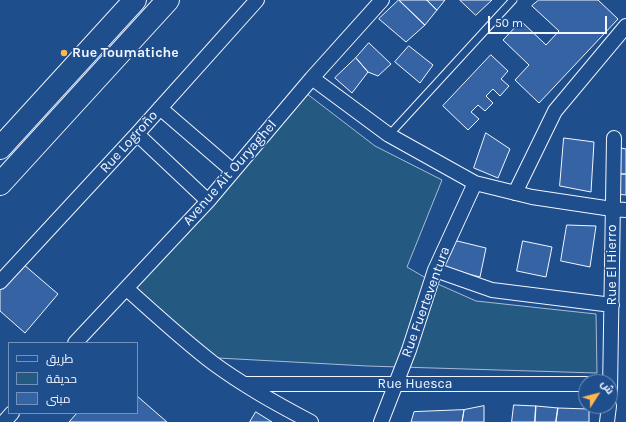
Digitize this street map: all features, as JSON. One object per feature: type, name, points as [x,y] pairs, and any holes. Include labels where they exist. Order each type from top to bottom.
[{"type":"main road","points":[[0,148],[134,0]]},
{"type":"main road","points":[[0,184],[163,1]]},
{"type":"street","name":"Rue Logroño","points":[[0,282],[137,134],[257,0]]},
{"type":"street","name":"Avenue Ait Ouryaghel","points":[[76,342],[127,290],[208,201],[312,78],[382,0]]},
{"type":"street","points":[[515,193],[555,111],[626,26]]},
{"type":"street","points":[[312,78],[389,135],[475,183],[561,202],[619,210]]},
{"type":"street","points":[[160,108],[233,171]]},
{"type":"street","points":[[137,134],[208,201]]},
{"type":"street","name":"Rue El Hierro","points":[[610,374],[612,305],[619,210],[614,138]]},
{"type":"street","name":"Rue Fuerteventura","points":[[381,422],[409,350],[435,270],[475,183]]},
{"type":"street","points":[[435,270],[492,290],[612,305]]},
{"type":"street","points":[[127,290],[187,342],[214,363],[244,384],[311,422]]},
{"type":"street","name":"Rue Huesca","points":[[244,384],[578,384]]},
{"type":"street","points":[[4,422],[11,414]]},
{"type":"lane","points":[[389,135],[513,0]]},
{"type":"green space","points":[[302,90],[375,146],[442,180],[407,267],[431,281],[476,301],[596,314],[597,373],[367,366],[218,358],[126,286]]},
{"type":"building","points":[[399,0],[425,25],[406,42],[379,19]]},
{"type":"building","points":[[399,0],[427,0],[437,10],[425,25]]},
{"type":"building","points":[[427,0],[445,0],[437,10]]},
{"type":"building","points":[[460,0],[492,0],[476,15]]},
{"type":"building","points":[[539,0],[598,0],[618,19],[539,103],[515,80],[529,65],[503,40],[521,21],[546,45],[559,31],[532,6]]},
{"type":"building","points":[[369,43],[391,64],[378,76],[368,72],[356,58]]},
{"type":"building","points":[[409,46],[433,65],[420,83],[395,62]]},
{"type":"building","points":[[491,55],[508,71],[501,79],[509,86],[500,96],[493,89],[486,96],[493,103],[485,111],[478,105],[471,112],[479,119],[468,130],[443,106]]},
{"type":"building","points":[[356,58],[368,72],[352,93],[335,78]]},
{"type":"building","points":[[486,133],[510,149],[498,178],[474,168]]},
{"type":"building","points":[[564,138],[594,142],[591,192],[560,186]]},
{"type":"building","points":[[621,148],[626,149],[626,174],[620,174]]},
{"type":"building","points":[[620,174],[626,174],[626,195],[616,194]]},
{"type":"building","points":[[567,225],[596,226],[590,267],[561,261]]},
{"type":"building","points":[[453,240],[486,248],[480,277],[444,268]]},
{"type":"building","points":[[523,241],[552,247],[546,277],[517,271]]},
{"type":"building","points":[[23,264],[58,294],[25,333],[0,311],[0,291]]},
{"type":"building","points":[[138,397],[167,422],[69,422],[76,414],[138,414]]},
{"type":"building","points":[[514,405],[536,406],[535,422],[512,422]]},
{"type":"building","points":[[484,406],[484,422],[462,422],[464,410]]},
{"type":"building","points":[[536,406],[558,408],[556,422],[535,422]]},
{"type":"building","points":[[558,408],[578,409],[578,414],[589,414],[589,422],[556,422]]},
{"type":"building","points":[[464,410],[462,422],[411,422],[414,412]]},
{"type":"building","points":[[256,412],[272,422],[250,422]]},
{"type":"place","name":"Rue Toumatiche","points":[[64,53]]}]
